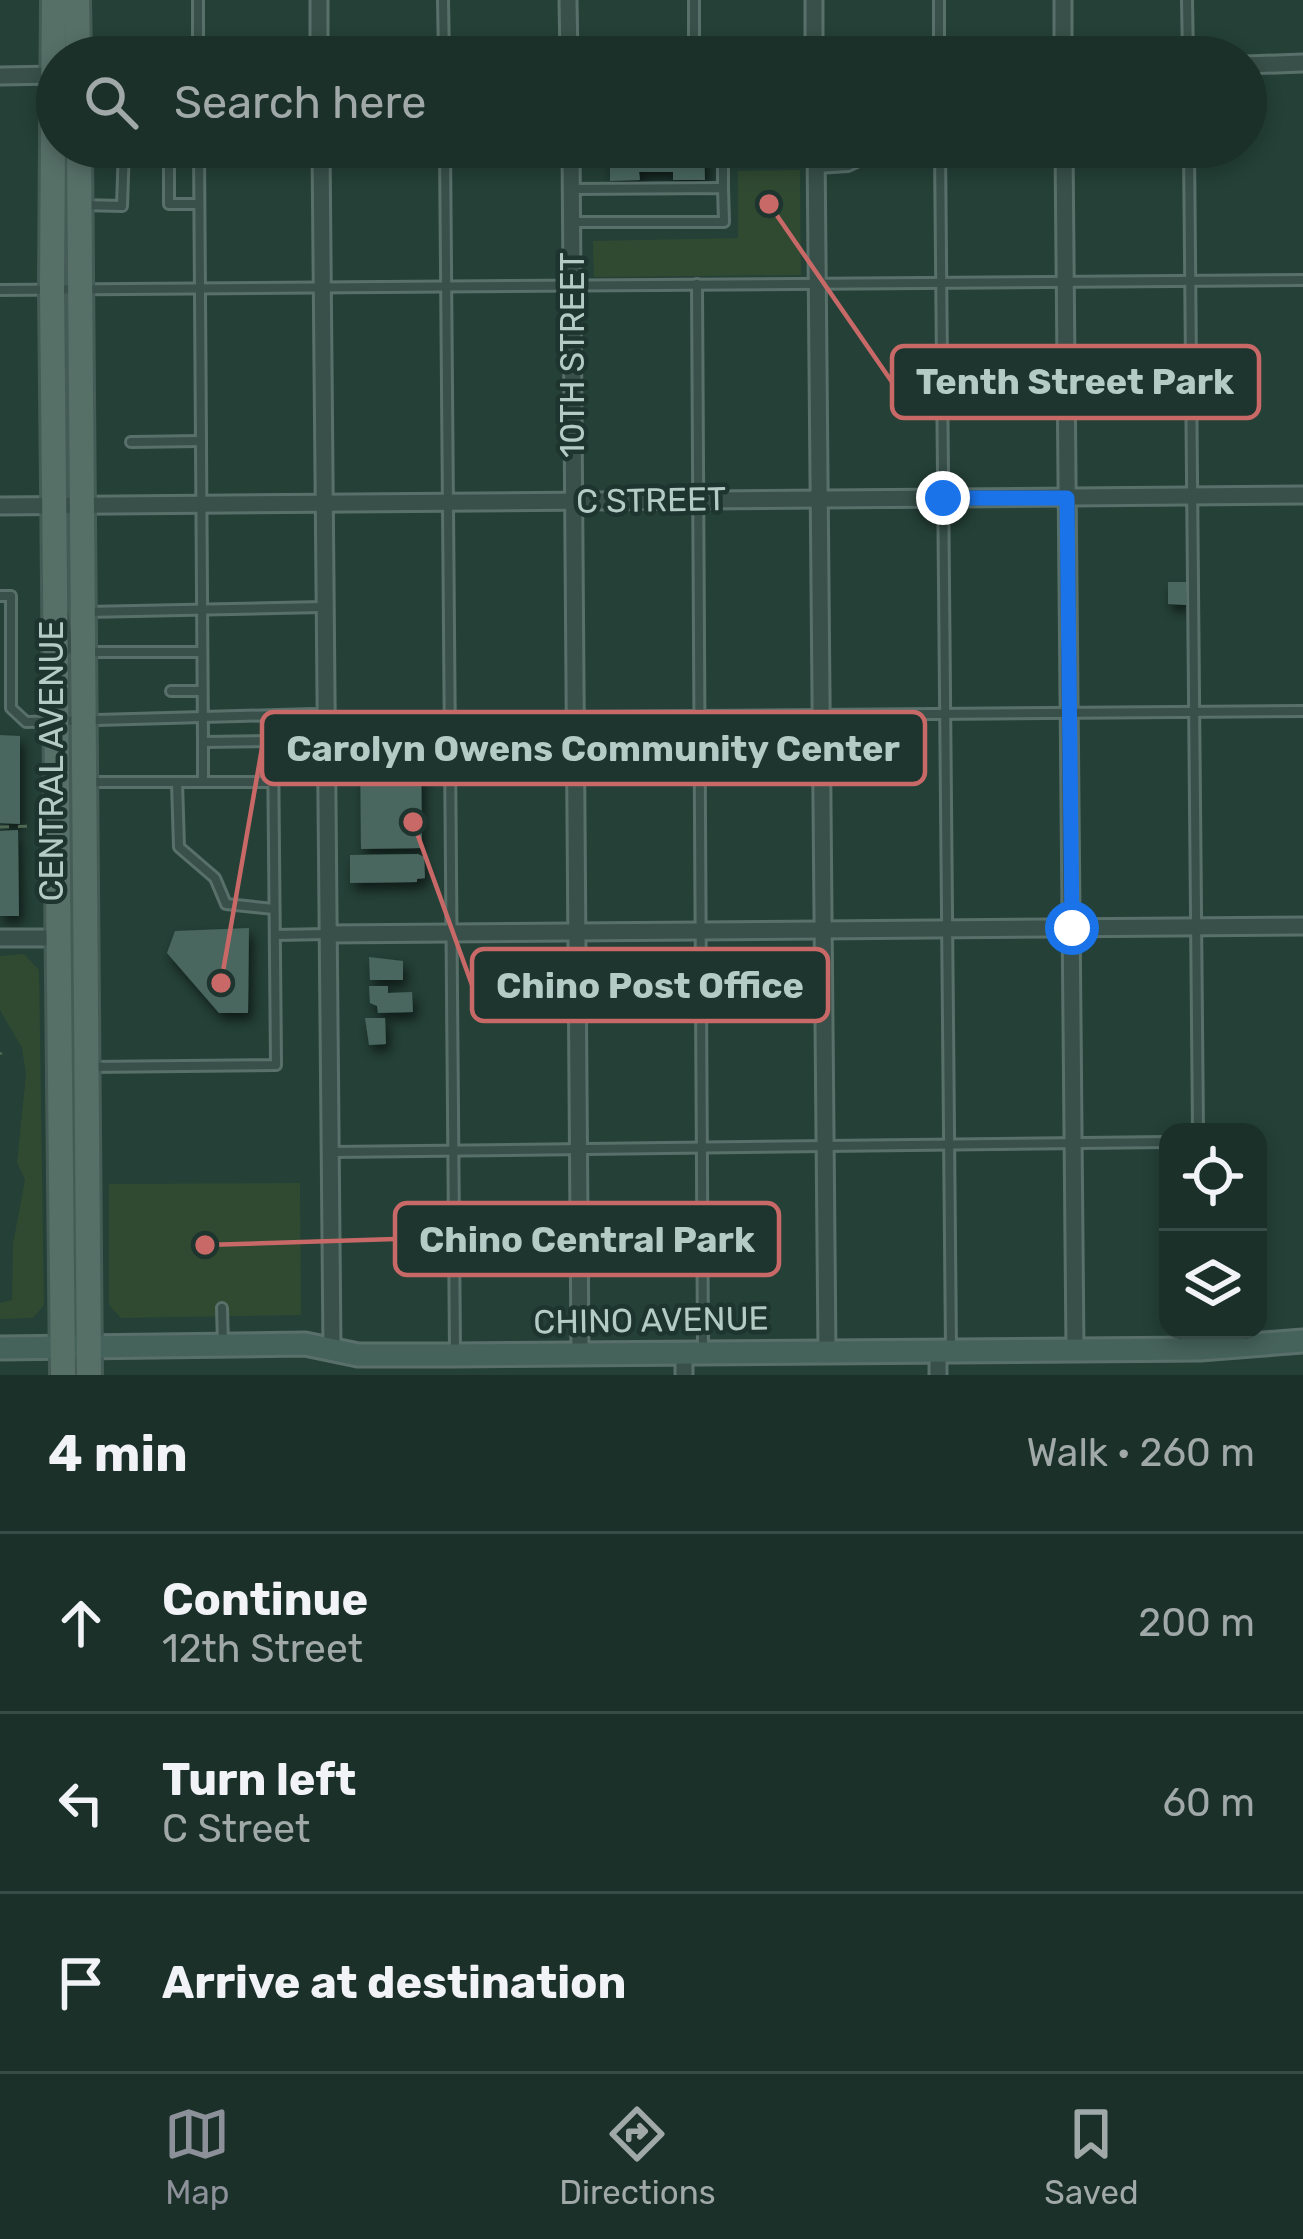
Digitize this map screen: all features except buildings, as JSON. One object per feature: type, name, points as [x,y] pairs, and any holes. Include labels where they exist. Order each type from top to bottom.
[{"type":"main road","name":"CENTRAL AVENUE","points":[[54,0],[54,36]]},
{"type":"main road","points":[[77,0],[78,36]]},
{"type":"main road","name":"CENTRAL AVENUE","points":[[54,168],[63,1375]]},
{"type":"main road","name":"CENTRAL AVENUE","points":[[79,168],[89,1375]]},
{"type":"main road","points":[[58,938],[70,946],[73,1013],[86,1040]]},
{"type":"main road","name":"CHINO AVENUE","points":[[0,1348],[304,1344],[358,1355],[580,1354],[690,1360],[827,1352],[1075,1350],[1200,1339],[1303,1341]]},
{"type":"street","points":[[319,0],[320,36]]},
{"type":"street","points":[[568,0],[569,36]]},
{"type":"street","points":[[814,0],[814,36]]},
{"type":"street","points":[[1063,0],[1063,36]]},
{"type":"street","points":[[1267,64],[1303,64]]},
{"type":"street","points":[[0,76],[36,75]]},
{"type":"street","points":[[321,168],[332,1349]]},
{"type":"street","name":"10TH STREET","points":[[571,168],[580,1354]]},
{"type":"street","points":[[817,168],[827,1352]]},
{"type":"street","points":[[1064,168],[1075,1350]]},
{"type":"street","name":"C STREET","points":[[0,506],[1303,495]]},
{"type":"street","points":[[329,934],[1303,926]]},
{"type":"street","points":[[0,938],[58,938]]},
{"type":"street","points":[[938,1375],[945,1351]]},
{"type":"lane","points":[[198,0],[198,36]]},
{"type":"lane","points":[[443,0],[444,36]]},
{"type":"lane","points":[[694,0],[694,36]]},
{"type":"lane","points":[[939,0],[939,36]]},
{"type":"lane","points":[[1187,0],[1188,36]]},
{"type":"lane","points":[[80,205],[122,206],[123,168]]},
{"type":"lane","points":[[169,168],[169,204],[199,204]]},
{"type":"lane","points":[[199,168],[202,782]]},
{"type":"lane","points":[[445,168],[454,1355]]},
{"type":"lane","points":[[572,222],[724,222],[723,168]]},
{"type":"lane","points":[[940,168],[950,1145],[945,1351]]},
{"type":"lane","points":[[1189,168],[1198,1123]]},
{"type":"lane","points":[[571,189],[723,188]]},
{"type":"lane","points":[[0,290],[1303,280]]},
{"type":"lane","points":[[690,1360],[702,1148],[697,284]]},
{"type":"lane","points":[[131,442],[200,441]]},
{"type":"lane","points":[[0,596],[11,596],[11,708],[26,722],[314,714],[328,719],[450,719],[1303,710]]},
{"type":"lane","points":[[56,602],[68,618],[69,648],[82,652],[202,652]]},
{"type":"lane","points":[[83,612],[324,607]]},
{"type":"lane","points":[[172,691],[202,691]]},
{"type":"lane","points":[[87,1067],[276,1065],[273,741]]},
{"type":"lane","points":[[202,742],[328,742]]},
{"type":"lane","points":[[84,782],[274,782]]},
{"type":"lane","points":[[177,782],[179,847],[215,878],[226,904],[275,909]]},
{"type":"lane","points":[[275,935],[329,934]]},
{"type":"lane","points":[[331,1152],[1159,1142]]},
{"type":"lane","points":[[222,1309],[223,1345]]},
{"type":"path","points":[[0,827],[41,826]]},
{"type":"green space","points":[[800,170],[801,275],[594,277],[593,241],[738,238],[738,171]]},
{"type":"green space","points":[[24,954],[39,970],[44,1305],[33,1318],[0,1319],[0,1303],[12,1300],[13,1244],[25,1180],[17,1162],[26,1075],[22,1048],[0,1010],[0,956]]},
{"type":"green space","points":[[300,1183],[301,1315],[121,1318],[109,1305],[109,1184]]},
{"type":"place","name":"Tenth Street Park","points":[[769,204]]},
{"type":"place","name":"Chino Post Office","points":[[413,822]]},
{"type":"place","name":"Carolyn Owens Community Center","points":[[221,983]]},
{"type":"place","name":"Chino Central Park","points":[[205,1245]]},
{"type":"route","points":[[943,498],[1067,498],[1072,928]]}]
